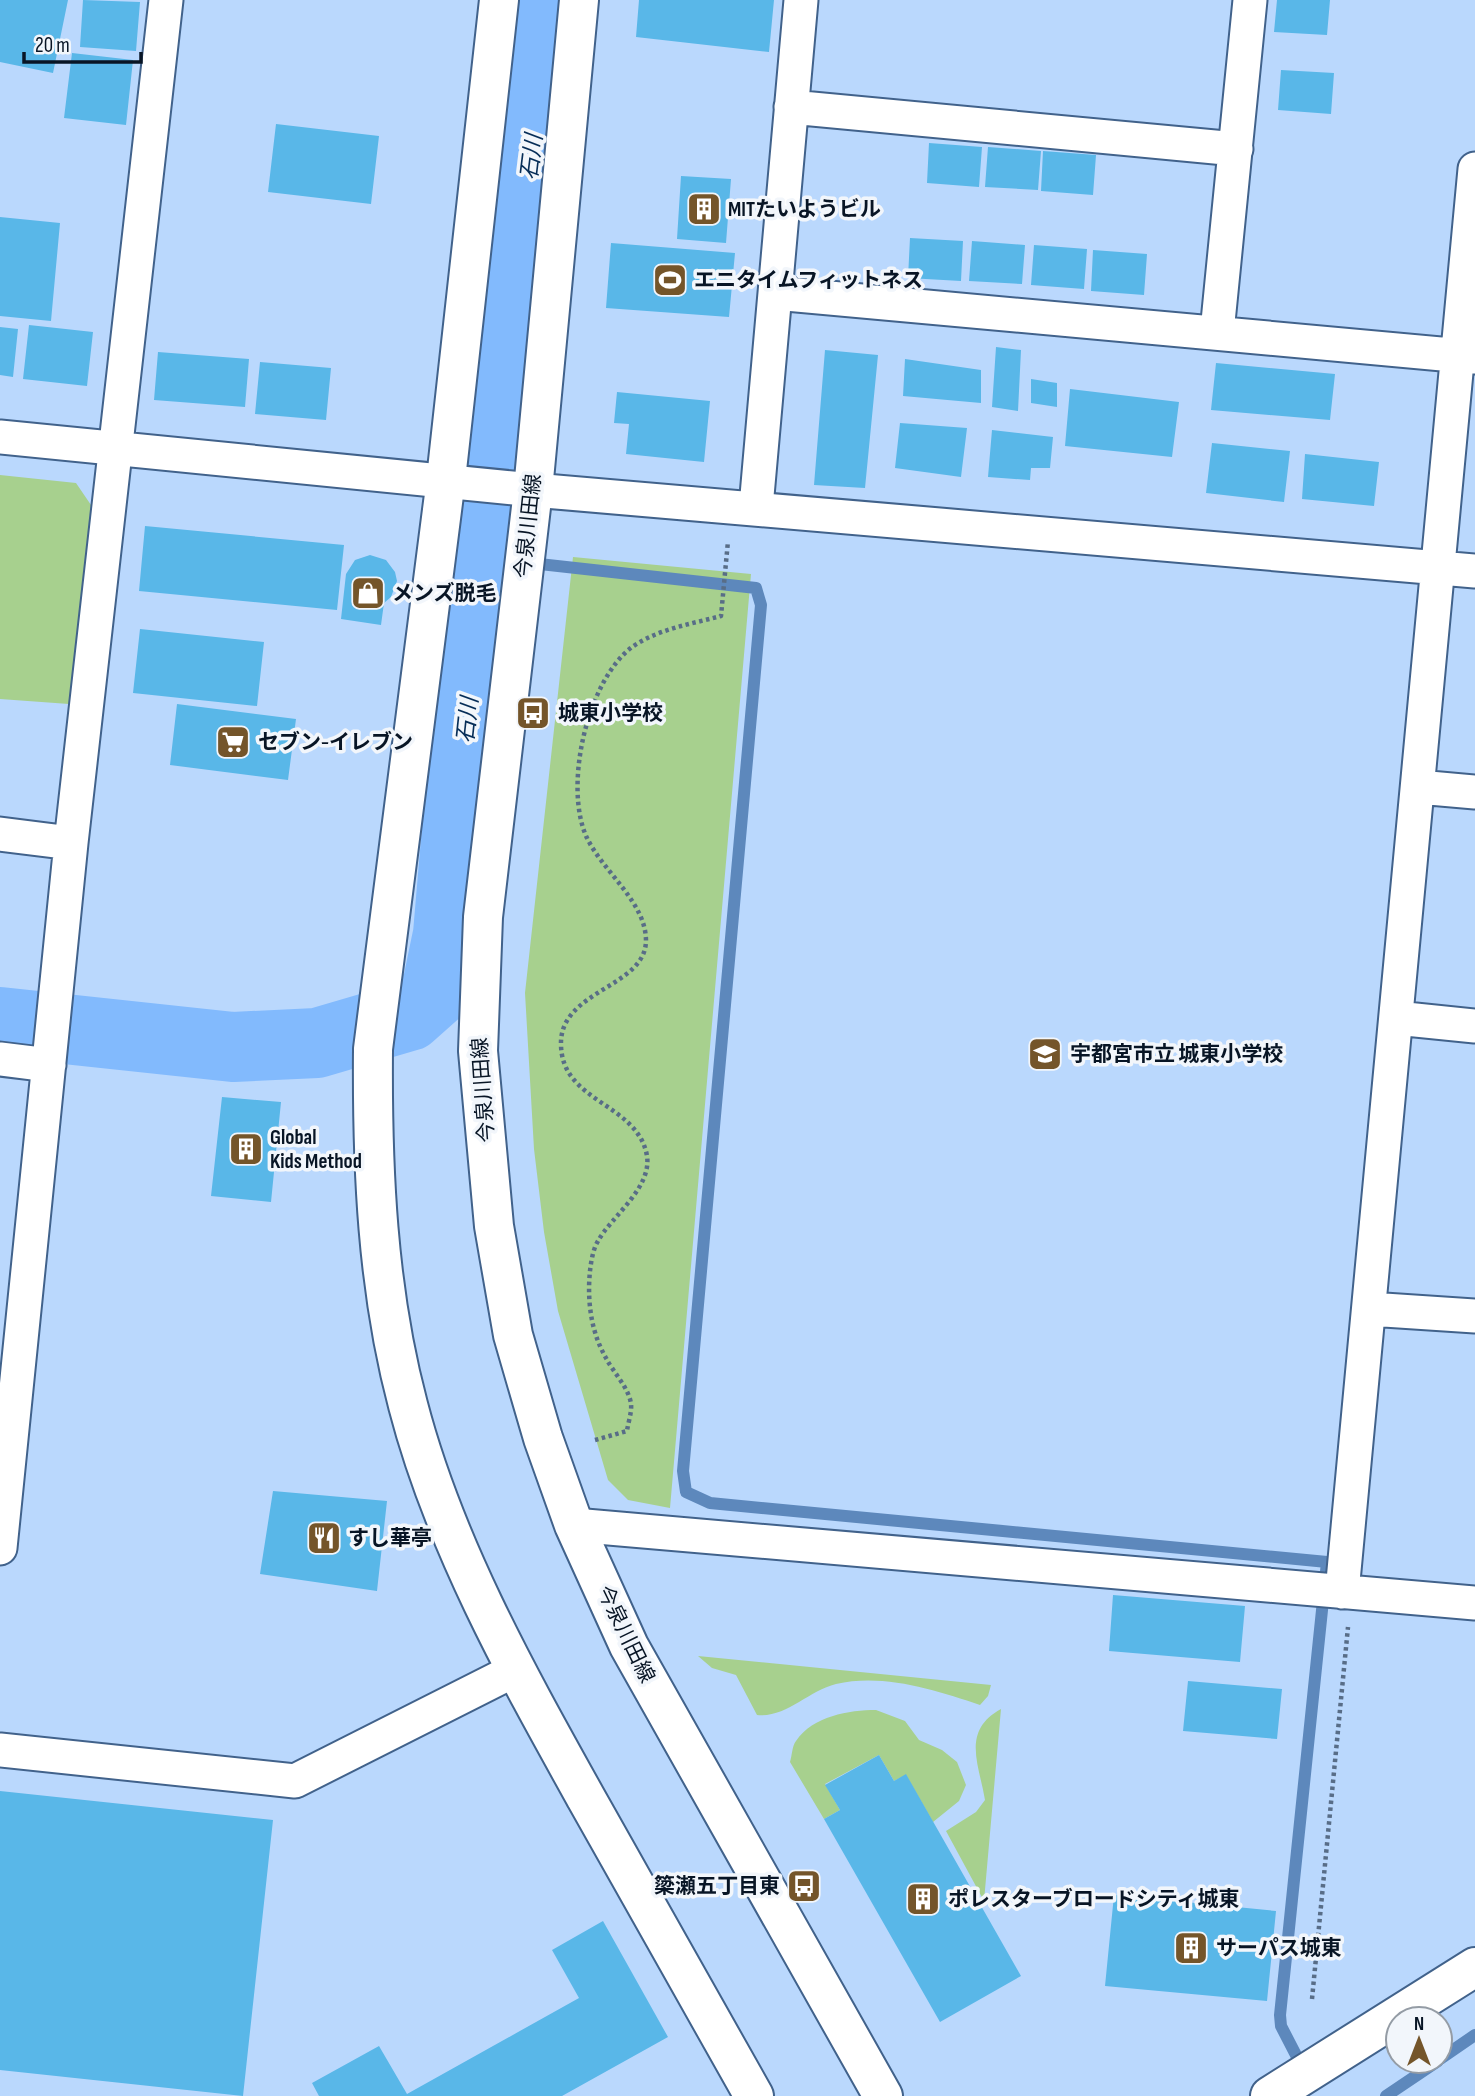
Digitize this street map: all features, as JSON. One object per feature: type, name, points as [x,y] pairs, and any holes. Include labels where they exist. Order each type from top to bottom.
[{"type":"main road","points":[[499,0],[446,479],[373,1049],[372,1139],[389,1322],[408,1406],[446,1517],[515,1670],[754,2096]]},
{"type":"main road","name":"今泉川田線","points":[[579,0],[533,490],[483,917],[478,1051],[494,1226],[513,1335],[543,1438],[574,1525],[629,1646],[883,2096]]},
{"type":"main road","points":[[1270,2096],[1475,1967]]},
{"type":"street","points":[[0,1548],[71,843],[166,0]]},
{"type":"street","points":[[756,507],[801,0]]},
{"type":"street","points":[[1217,332],[1250,0]]},
{"type":"street","points":[[791,107],[1236,149]]},
{"type":"street","points":[[1347,1592],[1369,1309],[1438,567],[1466,357],[1475,169]]},
{"type":"street","points":[[775,293],[1466,357]]},
{"type":"street","points":[[0,437],[446,479],[533,490],[756,507],[1475,571]]},
{"type":"street","points":[[1418,787],[1475,792]]},
{"type":"street","points":[[0,834],[71,843]]},
{"type":"street","points":[[1396,1017],[1475,1026]]},
{"type":"street","points":[[0,1059],[49,1066]]},
{"type":"street","points":[[1369,1309],[1475,1316]]},
{"type":"street","points":[[574,1525],[1475,1603]]},
{"type":"street","points":[[0,1750],[295,1781],[515,1670]]},
{"type":"path","points":[[595,1440],[627,1430],[631,1404],[604,1356],[589,1309],[590,1268],[597,1242],[635,1196],[648,1160],[642,1138],[629,1121],[583,1092],[568,1070],[560,1047],[562,1025],[583,1003],[636,966],[646,944],[645,920],[631,898],[607,872],[586,835],[578,794],[582,747],[593,702],[631,648],[666,630],[722,616],[725,575]]},
{"type":"path","points":[[1312,1998],[1347,1592]]},
{"type":"green space","points":[[0,475],[76,483],[91,505],[69,704],[0,699]]},
{"type":"green space","points":[[573,557],[751,574],[670,1508],[628,1500],[608,1480],[558,1311],[544,1232],[534,1149],[525,993]]},
{"type":"green space","points":[[698,1656],[991,1685],[988,1696],[980,1705],[909,1685],[854,1681],[826,1687],[778,1712],[757,1715],[736,1675],[712,1668]]},
{"type":"green space","points":[[1001,1709],[984,1901],[946,1831],[976,1812],[985,1800],[977,1761],[977,1738],[981,1727]]},
{"type":"green space","points":[[876,1710],[905,1721],[919,1740],[942,1750],[957,1762],[966,1785],[959,1801],[933,1822],[906,1775],[894,1781],[879,1755],[825,1784],[840,1810],[824,1819],[790,1762],[795,1743],[803,1732],[812,1726],[843,1713]]},
{"type":"building","points":[[0,0],[68,0],[53,73],[0,62]]},
{"type":"building","points":[[83,0],[140,2],[136,51],[80,47]]},
{"type":"building","points":[[639,0],[774,0],[769,52],[636,37]]},
{"type":"building","points":[[1277,0],[1330,0],[1327,35],[1274,32]]},
{"type":"building","points":[[72,53],[133,60],[126,125],[64,118]]},
{"type":"building","points":[[1281,70],[1334,73],[1331,114],[1278,110]]},
{"type":"building","points":[[276,124],[379,136],[371,204],[268,192]]},
{"type":"building","points":[[929,143],[982,147],[979,187],[927,183]]},
{"type":"building","points":[[988,147],[1041,151],[1038,190],[985,187]]},
{"type":"building","points":[[1043,151],[1096,155],[1093,195],[1041,191]]},
{"type":"building","name":"MITたいようビル","points":[[681,176],[731,179],[726,243],[677,239]]},
{"type":"building","points":[[0,217],[60,223],[51,321],[0,316]]},
{"type":"building","points":[[910,238],[963,241],[961,281],[908,278]]},
{"type":"building","points":[[972,241],[1025,245],[1022,284],[969,281]]},
{"type":"building","name":"エニタイムフィットネス","points":[[611,243],[735,253],[729,317],[606,308]]},
{"type":"building","points":[[1034,245],[1087,249],[1084,289],[1031,285]]},
{"type":"building","points":[[1093,250],[1147,254],[1144,295],[1091,291]]},
{"type":"building","points":[[29,325],[93,332],[87,386],[23,379]]},
{"type":"building","points":[[0,327],[18,329],[13,377],[0,375]]},
{"type":"building","points":[[996,347],[1021,350],[1018,411],[992,407]]},
{"type":"building","points":[[825,350],[878,355],[865,488],[814,485]]},
{"type":"building","points":[[158,352],[249,359],[245,407],[154,400]]},
{"type":"building","points":[[905,359],[981,370],[981,403],[903,396]]},
{"type":"building","points":[[260,362],[331,368],[326,420],[255,414]]},
{"type":"building","points":[[1216,363],[1335,374],[1330,420],[1211,410]]},
{"type":"building","points":[[1031,379],[1057,383],[1057,407],[1031,403]]},
{"type":"building","points":[[1070,389],[1179,402],[1172,457],[1065,446]]},
{"type":"building","points":[[617,392],[710,401],[704,462],[626,454],[629,424],[614,423]]},
{"type":"building","points":[[900,423],[967,428],[961,477],[895,468]]},
{"type":"building","points":[[992,430],[1053,437],[1050,468],[1031,468],[1030,480],[988,477]]},
{"type":"building","points":[[1212,443],[1290,451],[1284,502],[1206,493]]},
{"type":"building","points":[[1305,454],[1379,462],[1374,506],[1302,499]]},
{"type":"building","points":[[145,526],[344,545],[337,610],[139,591]]},
{"type":"building","name":"メンズ脱毛","points":[[370,555],[386,560],[395,572],[397,581],[391,597],[384,603],[381,625],[341,619],[346,574],[355,560]]},
{"type":"building","points":[[140,629],[264,642],[257,706],[133,693]]},
{"type":"building","name":"セブン-イレブン","points":[[177,704],[296,719],[288,780],[170,765]]},
{"type":"building","name":"Global Kids Method","points":[[222,1097],[281,1102],[271,1202],[211,1196]]},
{"type":"building","name":"すし華亭","points":[[273,1491],[387,1501],[377,1591],[260,1574]]},
{"type":"building","points":[[1113,1595],[1245,1606],[1240,1662],[1109,1651]]},
{"type":"building","points":[[1188,1681],[1282,1689],[1277,1739],[1183,1731]]},
{"type":"building","name":"ポレスターブロードシティ城東","points":[[879,1755],[894,1781],[906,1774],[1021,1976],[940,2022],[824,1819],[840,1810],[825,1785]]},
{"type":"building","points":[[0,1791],[273,1820],[243,2096],[0,2070]]},
{"type":"building","name":"サーパス城東","points":[[1114,1895],[1276,1911],[1267,2001],[1105,1986]]},
{"type":"building","points":[[603,1921],[668,2037],[562,2096],[319,2096],[312,2083],[379,2046],[407,2094],[579,1998],[552,1950]]},
{"type":"waterway","name":"石川","points":[[0,1022],[233,1047],[317,1043],[409,1016],[436,992],[448,934],[464,746],[549,0]]},
{"type":"waterway","points":[[486,558],[756,588],[761,605],[683,1471],[686,1492],[710,1503],[1327,1562],[1280,2015],[1281,2026],[1297,2057]]},
{"type":"waterway","points":[[1454,2049],[1475,2035]]},
{"type":"waterway","points":[[1386,2096],[1417,2075]]},
{"type":"place","name":"MITたいようビル","points":[[704,209]]},
{"type":"place","name":"エニタイムフィットネス","points":[[670,280]]},
{"type":"place","name":"メンズ脱毛","points":[[368,593]]},
{"type":"place","name":"城東小学校","points":[[533,713]]},
{"type":"place","name":"セブン-イレブン","points":[[233,742]]},
{"type":"place","name":"宇都宮市立 城東小学校","points":[[1045,1054]]},
{"type":"place","name":"Global Kids Method","points":[[246,1149]]},
{"type":"place","name":"すし華亭","points":[[324,1538]]},
{"type":"place","name":"簗瀬五丁目東","points":[[804,1886]]},
{"type":"place","name":"ポレスターブロードシティ城東","points":[[923,1899]]},
{"type":"place","name":"サーパス城東","points":[[1191,1948]]}]
